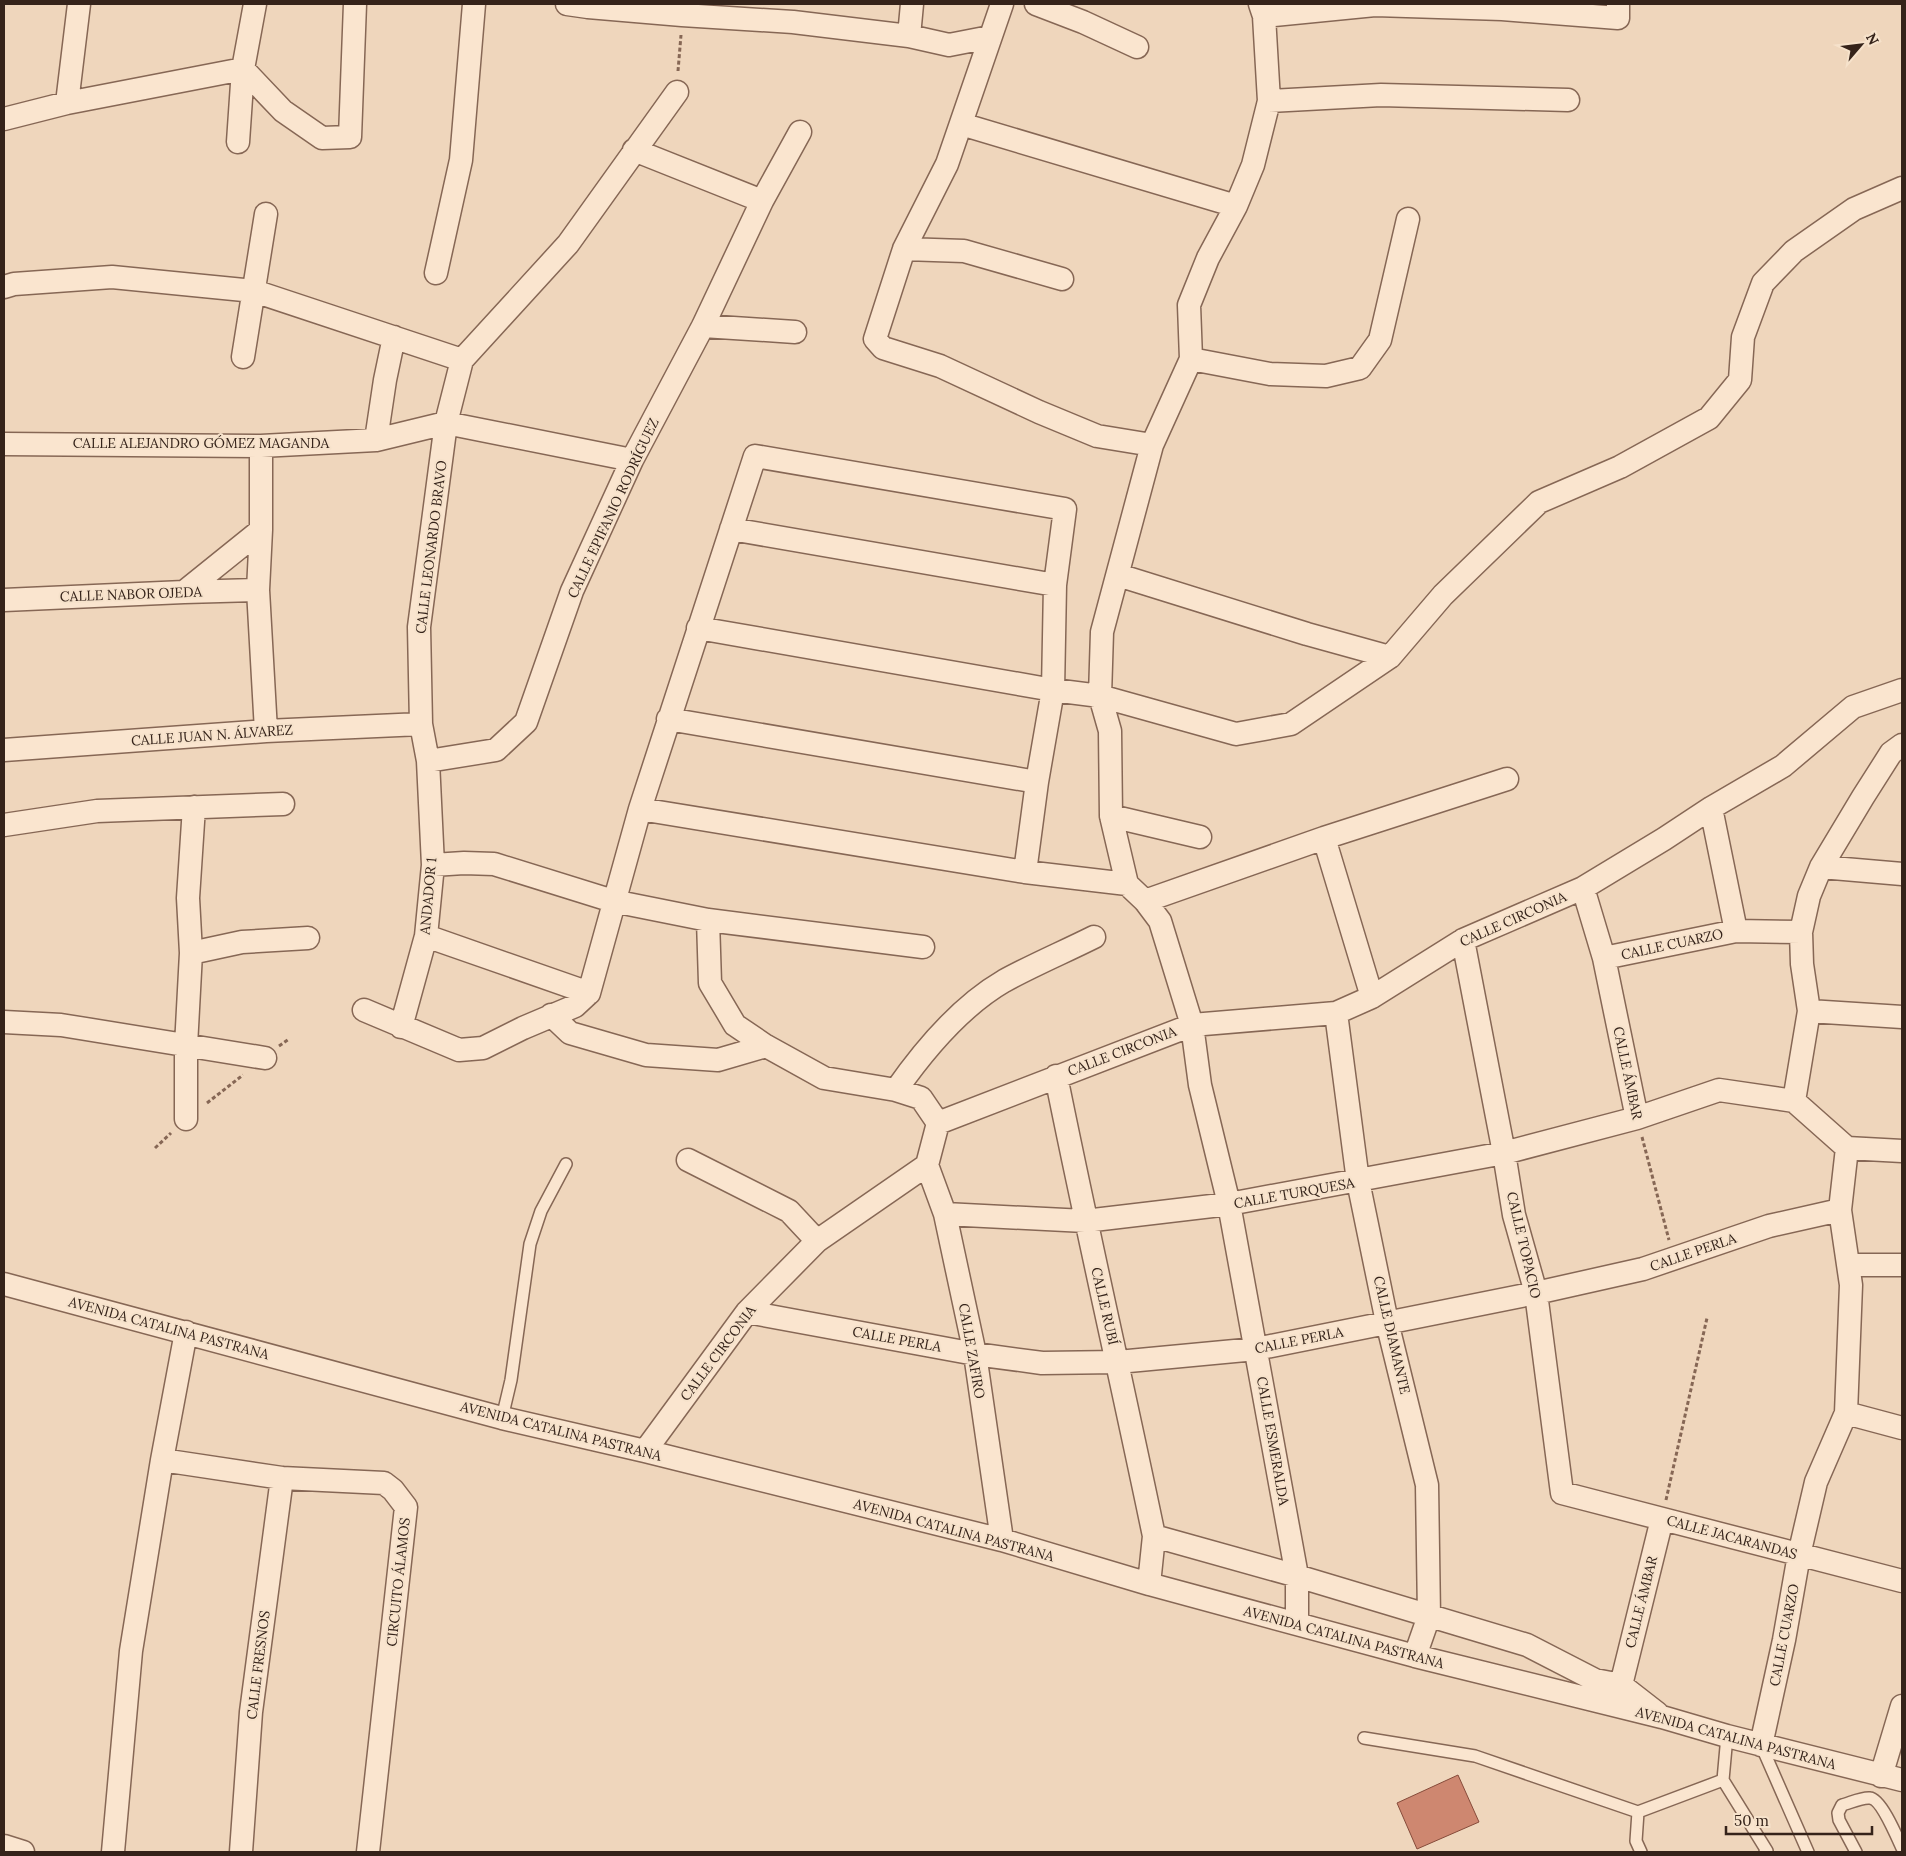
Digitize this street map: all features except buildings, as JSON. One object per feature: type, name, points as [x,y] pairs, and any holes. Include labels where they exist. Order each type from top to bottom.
[{"type":"street","points":[[67,103],[79,4]]},
{"type":"street","points":[[238,142],[243,69],[255,4]]},
{"type":"street","points":[[243,69],[283,111],[322,138],[350,136],[355,4]]},
{"type":"street","points":[[436,273],[461,160],[474,4]]},
{"type":"street","points":[[909,36],[912,4]]},
{"type":"street","points":[[1002,4],[947,164],[904,249],[875,339],[883,348],[940,366],[1039,412],[1097,436],[1152,445]]},
{"type":"street","points":[[1036,4],[1083,22],[1137,47]]},
{"type":"street","points":[[640,809],[1025,872],[1127,884],[1111,816],[1110,731],[1100,696],[1102,632],[1152,445],[1191,359],[1189,304],[1208,258],[1236,206],[1253,165],[1269,101],[1262,10],[1375,4],[1502,6],[1618,11]]},
{"type":"street","points":[[581,5],[683,9],[909,36],[949,45],[990,37]]},
{"type":"street","points":[[949,45],[976,81]]},
{"type":"street","points":[[4,119],[67,103],[243,69]]},
{"type":"street","points":[[4,287],[14,284],[112,277],[254,291],[462,360],[568,244],[677,92]]},
{"type":"street","points":[[1269,101],[1381,95],[1568,100]]},
{"type":"street","points":[[961,124],[1236,206]]},
{"type":"street","name":"CALLE EPIFANIO RODRÍGUEZ","points":[[428,761],[496,750],[526,722],[572,591],[632,460],[703,326],[762,201],[800,132]]},
{"type":"street","points":[[634,150],[762,201]]},
{"type":"street","points":[[698,628],[1053,690],[1100,696],[1236,734],[1291,724],[1390,657],[1443,595],[1539,502],[1620,467],[1709,418],[1740,380],[1743,337],[1763,284],[1794,251],[1854,209],[1902,188]]},
{"type":"street","points":[[244,357],[266,214]]},
{"type":"street","points":[[1191,359],[1270,374],[1326,376],[1360,368],[1380,340],[1408,219]]},
{"type":"street","points":[[904,249],[964,251],[1062,279]]},
{"type":"street","points":[[703,326],[796,332]]},
{"type":"street","points":[[376,440],[394,337]]},
{"type":"street","name":"CALLE LEONARDO BRAVO","points":[[428,761],[421,724],[419,627],[446,423],[462,360]]},
{"type":"street","name":"CALLE ALEJANDRO GÓMEZ MAGANDA","points":[[4,444],[261,446],[376,440],[446,423],[632,460]]},
{"type":"street","points":[[261,446],[261,530],[258,590],[266,732]]},
{"type":"street","points":[[364,1010],[460,1050],[483,1048],[551,1015],[575,1006],[589,993],[640,809],[755,456],[1065,510],[1055,586],[1053,690],[1037,782],[1025,872]]},
{"type":"street","points":[[731,529],[1055,586]]},
{"type":"street","points":[[184,592],[261,530]]},
{"type":"street","points":[[1118,575],[1307,634],[1390,657]]},
{"type":"street","name":"CALLE NABOR OJEDA","points":[[4,600],[258,590]]},
{"type":"street","name":"CALLE CIRCONIA","points":[[938,1123],[1192,1025],[1336,1013],[1372,997],[1463,940],[1583,888],[1711,808],[1783,766],[1853,707],[1902,690]]},
{"type":"street","points":[[668,719],[1037,782]]},
{"type":"street","name":"CALLE JUAN N. ÁLVAREZ","points":[[4,750],[266,732],[421,724]]},
{"type":"street","points":[[1902,745],[1891,753],[1863,796],[1821,868],[1809,896],[1801,932],[1802,964],[1809,1011],[1794,1101],[1847,1148],[1902,1151]]},
{"type":"street","name":"ANDADOR 1","points":[[401,1027],[426,936],[433,865],[428,761]]},
{"type":"street","points":[[1146,901],[1324,838],[1508,779]]},
{"type":"street","points":[[4,825],[97,811],[283,804]]},
{"type":"street","points":[[186,1119],[186,1046],[191,953],[188,898],[194,807]]},
{"type":"street","name":"CALLE CUARZO","points":[[1604,958],[1736,931],[1711,808]]},
{"type":"street","points":[[1111,816],[1200,837]]},
{"type":"street","points":[[1324,838],[1372,997]]},
{"type":"street","points":[[433,865],[494,864],[614,901],[708,920],[923,947]]},
{"type":"street","points":[[1821,868],[1902,874]]},
{"type":"street","name":"CALLE ESMERALDA","points":[[1127,884],[1146,901],[1160,921],[1192,1025],[1200,1084],[1229,1204],[1297,1576],[1297,1624]]},
{"type":"street","name":"CALLE ÁMBAR","points":[[1583,888],[1604,958],[1637,1118]]},
{"type":"street","points":[[708,920],[710,983],[735,1025],[766,1046],[824,1078],[896,1090],[921,1098],[938,1123],[928,1165]]},
{"type":"street","points":[[1736,931],[1801,932]]},
{"type":"street","points":[[426,936],[589,993]]},
{"type":"street","points":[[896,1090],[918,1058],[961,1014],[1003,982],[1094,937]]},
{"type":"street","points":[[191,953],[242,942],[308,938]]},
{"type":"street","name":"CALLE TOPACIO","points":[[1463,940],[1514,1215],[1536,1293],[1562,1493]]},
{"type":"street","points":[[1809,1011],[1902,1016]]},
{"type":"street","name":"CALLE DIAMANTE","points":[[1336,1013],[1358,1181],[1387,1322],[1427,1485],[1429,1616],[1414,1656]]},
{"type":"street","points":[[551,1015],[570,1033],[646,1055],[718,1060],[766,1046]]},
{"type":"street","points":[[4,1023],[61,1025],[265,1058]]},
{"type":"street","name":"CALLE RUBÍ","points":[[1056,1076],[1085,1222],[1118,1362],[1154,1536],[1149,1584]]},
{"type":"street","name":"CALLE TURQUESA","points":[[945,1214],[1085,1222],[1229,1204],[1504,1153],[1637,1118],[1719,1090],[1794,1101]]},
{"type":"street","points":[[1847,1148],[1840,1210],[1851,1285],[1846,1413],[1902,1428]]},
{"type":"street","points":[[688,1160],[790,1211],[817,1241]]},
{"type":"street","name":"CALLE CIRCONIA","points":[[644,1451],[747,1312],[817,1241],[928,1165]]},
{"type":"street","name":"CALLE ZAFIRO","points":[[928,1165],[945,1214],[975,1354],[1002,1540]]},
{"type":"street","name":"CALLE PERLA","points":[[747,1312],[975,1354],[1042,1362],[1118,1362],[1256,1349],[1536,1293],[1643,1269],[1770,1226],[1840,1210]]},
{"type":"street","points":[[1848,1264],[1902,1265]]},
{"type":"street","name":"AVENIDA CATALINA PASTRANA","points":[[4,1284],[502,1418],[644,1451],[1002,1540],[1149,1584],[1414,1656],[1662,1717],[1727,1736],[1892,1778]]},
{"type":"street","points":[[112,1852],[131,1651],[162,1460],[186,1332]]},
{"type":"street","name":"CALLE CUARZO","points":[[1761,1745],[1784,1640],[1799,1555],[1816,1482],[1846,1413]]},
{"type":"street","name":"CIRCUITO ÁLAMOS","points":[[162,1460],[282,1478],[384,1483],[393,1490],[406,1507],[368,1852]]},
{"type":"street","name":"CALLE FRESNOS","points":[[241,1852],[251,1712],[282,1478]]},
{"type":"street","name":"CALLE JACARANDAS","points":[[1562,1493],[1902,1581]]},
{"type":"street","name":"CALLE ÁMBAR","points":[[1621,1685],[1662,1519]]},
{"type":"street","points":[[1154,1536],[1297,1576],[1527,1645],[1594,1680],[1621,1685],[1662,1717]]},
{"type":"street","points":[[1892,1778],[1902,1706]]},
{"type":"street","points":[[4,1846],[23,1852]]},
{"type":"lane","points":[[502,1418],[511,1380],[530,1244],[541,1211],[566,1164]]},
{"type":"lane","points":[[1727,1736],[1723,1780],[1767,1852],[1765,1852]]},
{"type":"lane","points":[[1364,1738],[1475,1756],[1638,1812],[1723,1780]]},
{"type":"lane","points":[[1761,1745],[1808,1852]]},
{"type":"lane","points":[[1856,1852],[1839,1820],[1838,1813],[1842,1805],[1867,1798],[1872,1798],[1879,1804],[1902,1848]]},
{"type":"lane","points":[[1638,1812],[1636,1841],[1641,1852]]},
{"type":"path","points":[[677,92],[683,9]]},
{"type":"path","name":"CALLE ÁMBAR","points":[[1637,1118],[1674,1258]]},
{"type":"path","points":[[1662,1519],[1706,1318]]}]
